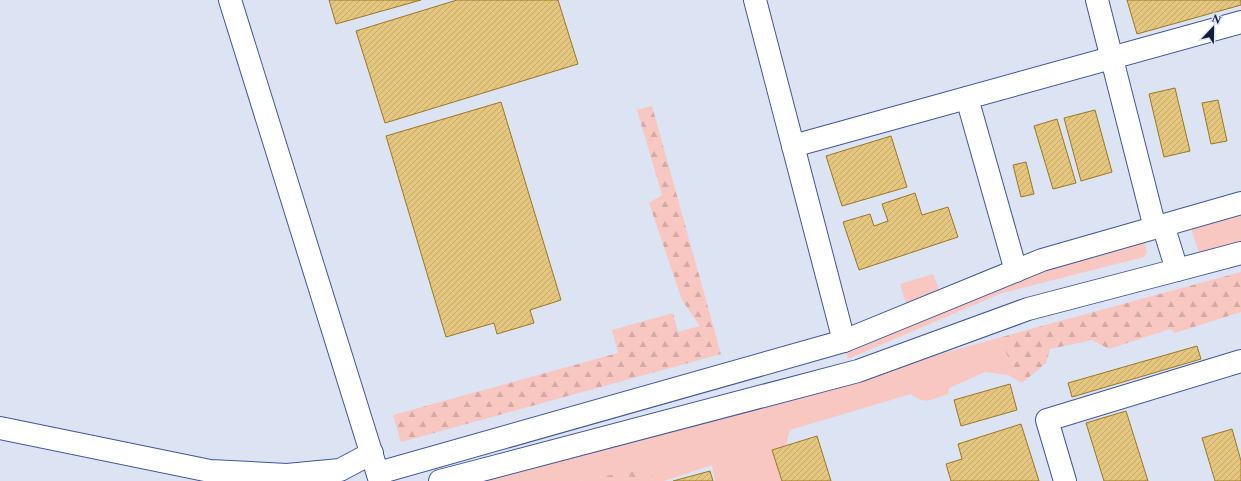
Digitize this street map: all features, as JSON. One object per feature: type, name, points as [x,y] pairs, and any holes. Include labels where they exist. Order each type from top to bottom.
[{"type":"street","points":[[230,0],[377,469]]},
{"type":"street","points":[[755,0],[844,341]]},
{"type":"street","points":[[1097,0],[1159,226],[1177,270]]},
{"type":"street","points":[[793,146],[1241,22]]},
{"type":"street","points":[[967,98],[1016,271]]},
{"type":"street","points":[[0,428],[210,471],[287,475],[340,470],[377,469],[844,341],[1042,260],[1241,203]]},
{"type":"street","points":[[440,481],[858,371],[1028,309],[1241,253]]},
{"type":"street","points":[[1065,481],[1047,420],[1241,361]]},
{"type":"green space","points":[[652,106],[721,354],[401,442],[393,415],[618,353],[612,330],[673,313],[678,332],[700,326],[682,300],[649,203],[662,195],[637,110]]},
{"type":"green space","points":[[1241,211],[1241,243],[1200,255],[1190,226]]},
{"type":"green space","points":[[1144,241],[1147,252],[1144,257],[1002,293],[848,359],[846,353],[1088,252]]},
{"type":"green space","points":[[1241,272],[1241,312],[1175,333],[1170,329],[1109,349],[1092,340],[1050,349],[1046,363],[1022,383],[998,338]]},
{"type":"green space","points":[[933,274],[939,289],[906,304],[900,284]]},
{"type":"green space","points":[[998,338],[1022,383],[1008,375],[985,372],[949,388],[948,394],[933,399],[925,401],[920,400],[911,394],[790,430],[786,445],[772,450],[782,481],[715,481],[712,465],[664,481],[653,481],[649,468],[579,481],[483,481]]},
{"type":"green space","points":[[649,468],[653,481],[579,481],[583,480]]},
{"type":"building","points":[[329,0],[421,0],[336,24]]},
{"type":"building","points":[[457,0],[558,0],[578,64],[385,123],[356,31]]},
{"type":"building","points":[[1127,0],[1241,0],[1241,5],[1137,34]]},
{"type":"building","points":[[1175,88],[1190,151],[1164,157],[1149,94]]},
{"type":"building","points":[[1218,100],[1227,141],[1211,144],[1202,103]]},
{"type":"building","points":[[501,102],[561,300],[530,310],[534,323],[497,334],[494,323],[446,337],[386,136]]},
{"type":"building","points":[[1095,110],[1112,172],[1081,181],[1064,118]]},
{"type":"building","points":[[1057,119],[1076,183],[1053,189],[1034,126]]},
{"type":"building","points":[[891,136],[907,187],[842,206],[826,156]]},
{"type":"building","points":[[1026,162],[1034,194],[1021,197],[1013,165]]},
{"type":"building","points":[[915,193],[922,215],[948,207],[958,237],[859,270],[843,222],[870,214],[874,226],[888,221],[882,204]]},
{"type":"building","points":[[1197,346],[1201,359],[1072,397],[1068,383]]},
{"type":"building","points":[[1010,384],[1017,410],[961,426],[954,400]]},
{"type":"building","points":[[1126,411],[1148,481],[1104,481],[1086,423]]},
{"type":"building","points":[[1021,424],[1039,481],[951,481],[946,464],[962,459],[958,444]]},
{"type":"building","points":[[1232,429],[1241,461],[1241,481],[1215,481],[1202,438]]},
{"type":"building","points":[[817,436],[831,481],[782,481],[772,450]]},
{"type":"building","points":[[710,471],[713,481],[673,481]]}]
